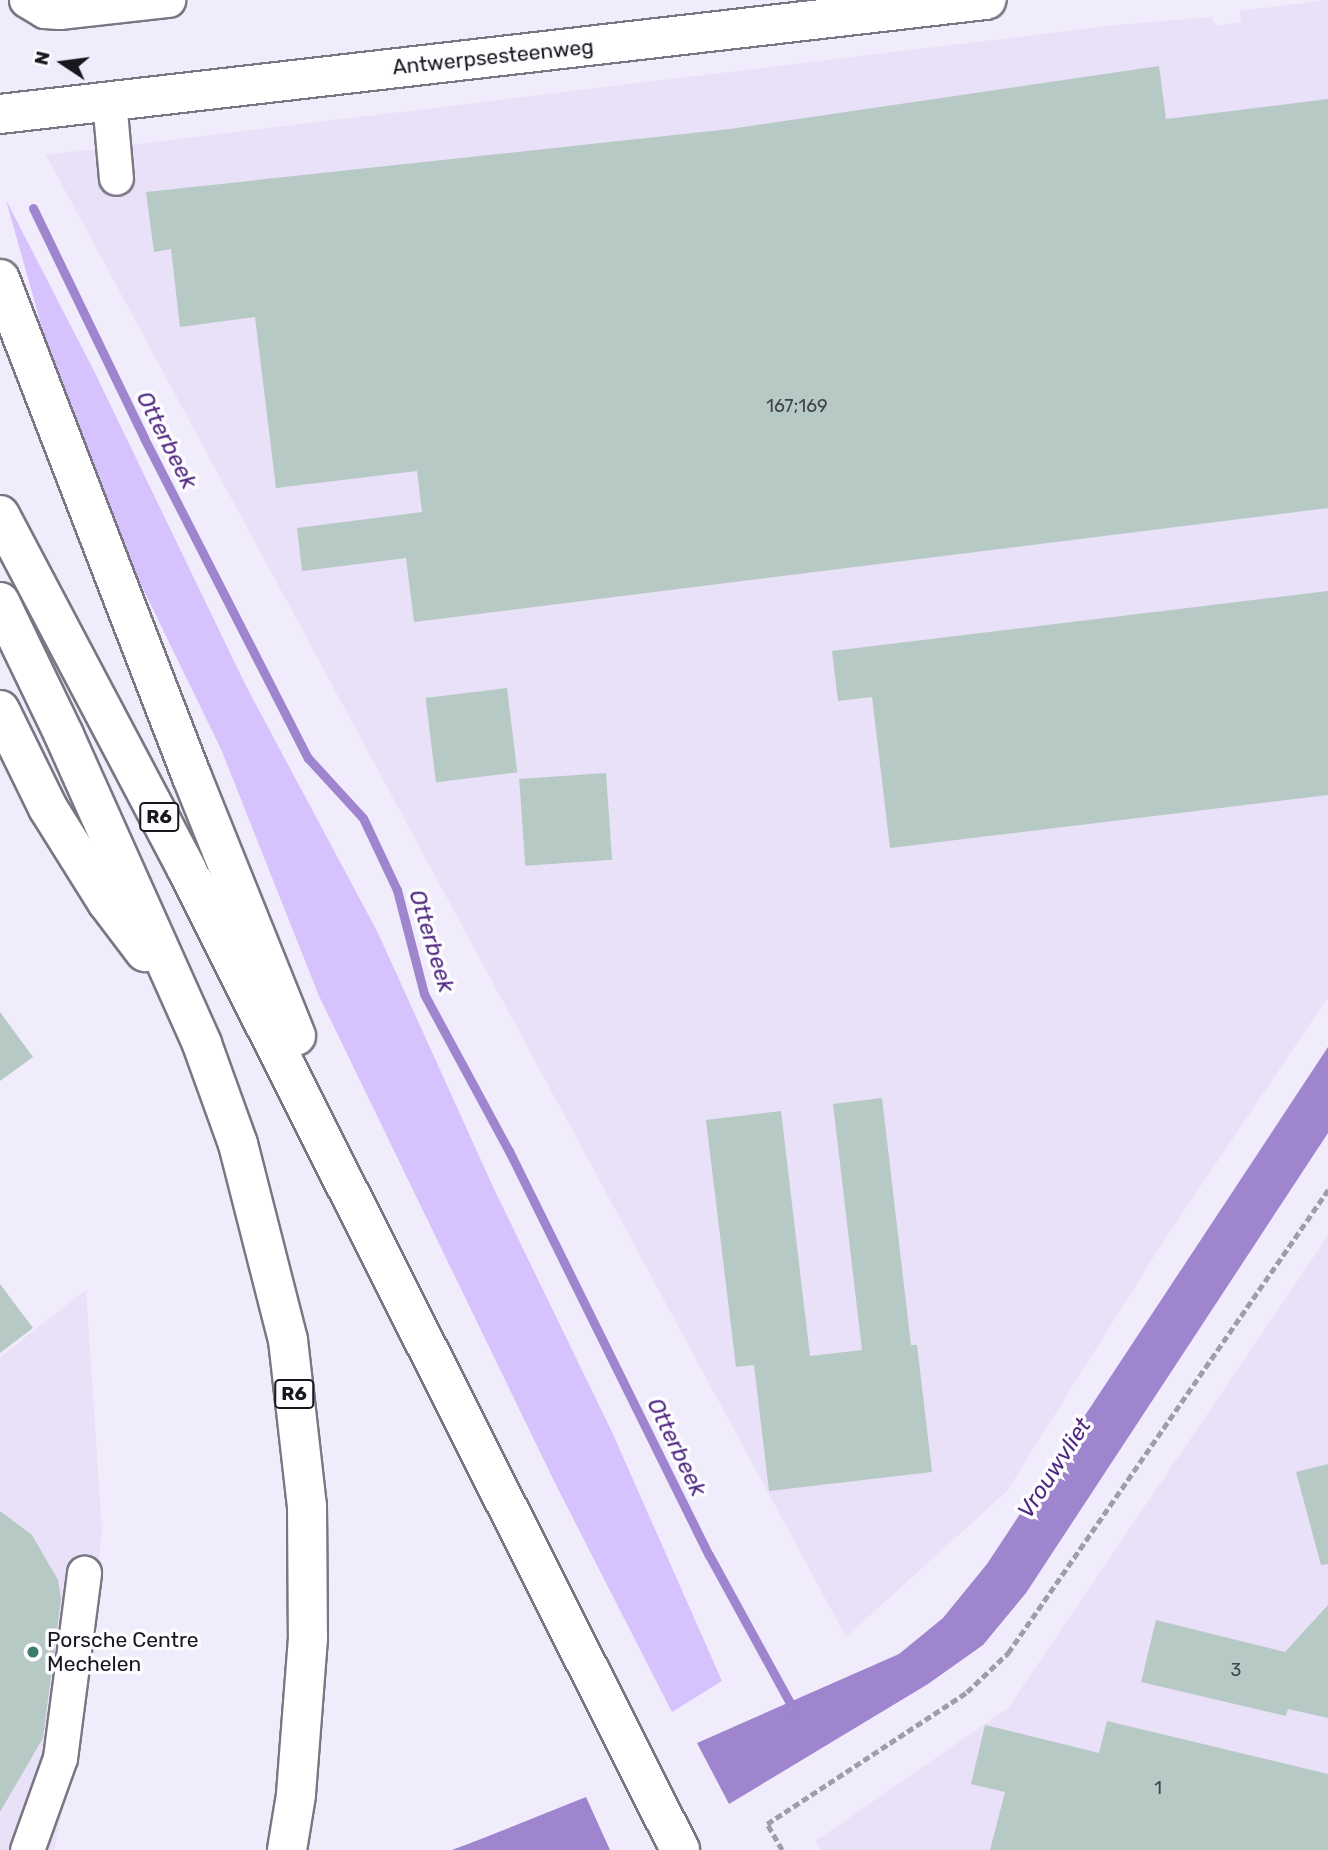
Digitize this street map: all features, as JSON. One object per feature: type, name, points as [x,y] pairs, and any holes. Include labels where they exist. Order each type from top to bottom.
[{"type":"main road","name":"Antwerpsesteenweg","points":[[0,114],[986,0]]},
{"type":"main road","points":[[0,279],[177,740],[297,1039],[313,1121]]},
{"type":"main road","name":"R6","points":[[0,515],[187,870],[680,1850]]},
{"type":"main road","name":"R6","points":[[0,602],[187,1007],[238,1144],[288,1340],[307,1506],[308,1638],[296,1795],[287,1850]]},
{"type":"main road","points":[[0,710],[48,808],[107,902],[187,1007]]},
{"type":"street","points":[[26,0],[44,11],[59,12],[168,0]]},
{"type":"street","points":[[109,100],[116,178]]},
{"type":"street","points":[[27,1850],[60,1758],[84,1573]]},
{"type":"path","points":[[782,1850],[767,1824],[967,1692],[1008,1653],[1328,1190]]},
{"type":"shaded area","points":[[1328,0],[1328,997],[1161,1245],[1007,1491],[846,1637],[46,155],[1116,25],[1212,17],[1215,26],[1241,22],[1240,11]]},
{"type":"shaded area","points":[[6,200],[94,371],[246,686],[378,933],[494,1189],[612,1432],[722,1681],[672,1712],[556,1485],[319,996],[221,749],[110,521],[60,392]]},
{"type":"shaded area","points":[[1328,1236],[1328,1850],[820,1850],[816,1841],[1008,1708]]},
{"type":"shaded area","points":[[86,1290],[102,1531],[81,1722],[54,1850],[0,1850],[0,1357]]},
{"type":"water","name":"Vrouwvliet","points":[[1328,1047],[1328,1133],[1026,1593],[983,1645],[928,1684],[729,1804],[697,1743],[899,1654],[943,1618],[987,1564]]},
{"type":"water","points":[[586,1797],[610,1850],[452,1850],[481,1839]]},
{"type":"building","points":[[1159,66],[1166,119],[1328,99],[1328,508],[414,622],[406,558],[302,571],[297,528],[422,512],[417,471],[276,488],[255,317],[180,327],[171,249],[154,252],[146,192],[730,129]]},
{"type":"building","points":[[1328,591],[1328,795],[890,848],[872,697],[838,701],[832,651]]},
{"type":"building","points":[[507,688],[517,772],[436,782],[426,698]]},
{"type":"building","points":[[606,773],[612,860],[525,866],[519,779]]},
{"type":"building","points":[[0,1012],[33,1057],[0,1081]]},
{"type":"building","points":[[882,1098],[911,1345],[917,1345],[932,1472],[769,1491],[754,1365],[736,1367],[706,1120],[781,1111],[810,1356],[862,1350],[833,1104]]},
{"type":"building","points":[[0,1284],[33,1328],[0,1353]]},
{"type":"building","points":[[1328,1464],[1328,1564],[1321,1565],[1296,1472]]},
{"type":"building","name":"Porsche Centre Mechelen","points":[[0,1511],[32,1535],[58,1580],[61,1599],[43,1738],[0,1812]]},
{"type":"building","points":[[1328,1605],[1328,1718],[1288,1709],[1286,1716],[1141,1682],[1156,1620],[1285,1652]]},
{"type":"building","points":[[1107,1721],[1328,1774],[1328,1850],[990,1850],[1005,1792],[971,1784],[985,1725],[1099,1753]]},
{"type":"waterway","name":"Otterbeek","points":[[33,208],[144,438],[308,758],[363,818],[397,890],[424,994],[509,1151],[709,1555],[795,1712]]},
{"type":"place","name":"Porsche Centre Mechelen","points":[[33,1652]]}]
